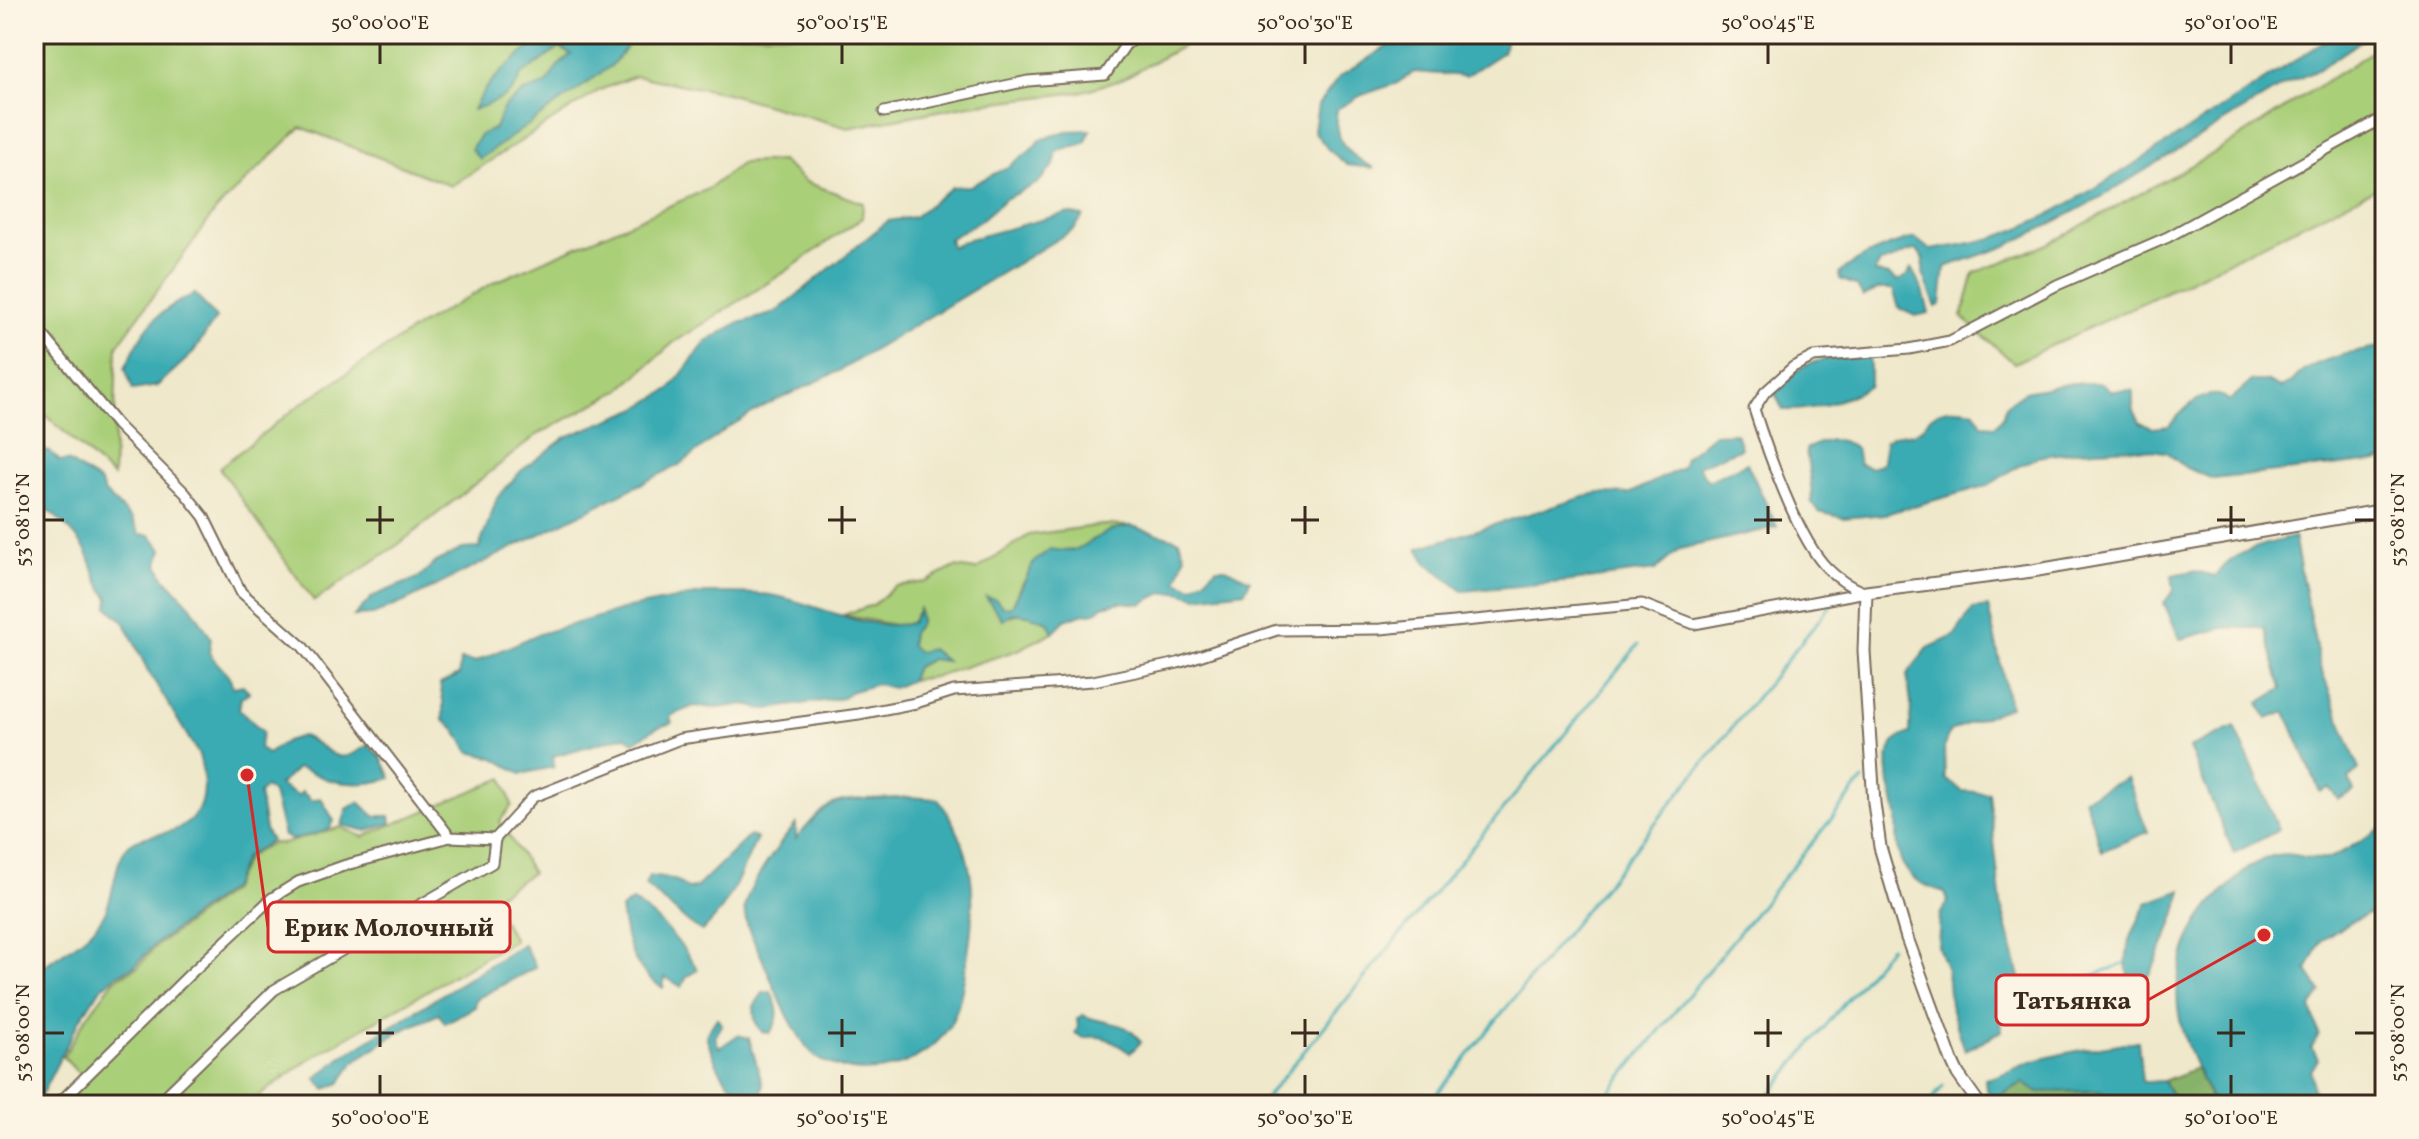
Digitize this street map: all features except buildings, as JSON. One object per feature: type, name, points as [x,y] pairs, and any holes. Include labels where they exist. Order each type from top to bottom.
[{"type":"street","points":[[884,112],[1028,81],[1105,75],[1126,44],[1145,34]]},
{"type":"street","points":[[1866,592],[1851,587],[1826,567],[1804,535],[1754,409],[1765,392],[1793,367],[1813,357],[1909,349],[1950,341],[2057,285],[2168,237],[2385,117]]},
{"type":"street","points":[[34,324],[117,425],[185,493],[204,517],[241,592],[303,647],[450,837]]},
{"type":"street","points":[[156,1105],[274,990],[492,863],[495,839],[533,797],[680,739],[859,714],[916,703],[954,691],[1093,681],[1178,663],[1277,630],[1381,629],[1642,604],[1694,624],[1866,592],[2032,571],[2385,510]]},
{"type":"street","points":[[1866,592],[1864,651],[1874,803],[1880,847],[1907,938],[1952,1061],[1980,1105]]},
{"type":"street","points":[[57,1105],[272,898],[298,882],[346,865],[450,837],[495,839]]},
{"type":"green space","points":[[34,34],[1205,34],[1120,80],[1080,92],[970,105],[848,128],[726,93],[635,76],[600,90],[451,186],[301,127],[217,209],[117,346],[113,477],[34,404]]},
{"type":"green space","points":[[2385,43],[2385,184],[2014,363],[1962,317],[1974,273],[2048,244],[2218,151]]},
{"type":"green space","points":[[781,161],[806,182],[863,203],[862,218],[785,272],[673,343],[620,390],[537,435],[399,544],[314,601],[219,468],[301,404],[420,325],[493,283],[708,189],[742,163]]},
{"type":"green space","points":[[1103,525],[1132,526],[1111,530],[1023,582],[1012,606],[1003,607],[995,599],[1002,620],[1019,614],[1030,616],[1048,622],[1053,632],[1018,650],[933,677],[911,680],[916,667],[931,659],[944,661],[918,652],[910,645],[912,633],[920,623],[918,610],[911,623],[899,626],[843,615],[873,605],[895,586],[926,582],[955,567],[976,570],[1029,535]]},
{"type":"green space","points":[[503,778],[512,805],[500,821],[532,873],[491,899],[514,940],[310,1059],[246,1105],[59,1105],[84,1079],[63,1057],[86,1018],[115,979],[138,967],[154,948],[230,891],[247,857],[273,843],[283,844],[341,827],[363,837]]},
{"type":"green space","points":[[2196,1068],[2210,1105],[2177,1105],[2163,1081]]},
{"type":"green space","points":[[2023,1083],[2099,1091],[2125,1105],[1995,1105],[1996,1097]]},
{"type":"water","points":[[548,34],[615,34],[627,47],[611,66],[480,159],[471,149],[480,135],[495,128],[504,107],[524,92],[546,85],[557,67],[571,54],[560,48],[520,76],[508,94],[473,110],[479,98],[516,58]]},
{"type":"water","points":[[1400,34],[1504,34],[1506,37],[1503,52],[1466,76],[1414,72],[1397,83],[1362,95],[1337,109],[1337,129],[1344,145],[1357,158],[1374,168],[1347,165],[1328,149],[1314,131],[1318,105],[1339,77],[1394,42]]},
{"type":"water","points":[[2336,34],[2371,34],[2317,70],[2286,84],[2103,196],[2004,247],[1945,267],[1941,304],[1936,307],[1923,273],[1924,259],[1917,250],[1880,263],[1874,272],[1889,275],[1898,281],[1908,275],[1911,268],[1923,290],[1929,313],[1915,316],[1899,308],[1893,289],[1878,289],[1863,297],[1857,286],[1840,279],[1839,273],[1857,261],[1905,241],[1915,238],[1930,250],[1955,246],[2014,231],[2048,215],[2131,166]]},
{"type":"water","points":[[1091,130],[1085,143],[1057,151],[1054,165],[1038,183],[1005,199],[981,220],[949,239],[951,247],[1067,213],[1083,216],[1074,229],[839,371],[764,406],[726,429],[681,464],[406,601],[373,615],[354,616],[373,596],[418,578],[436,562],[462,549],[479,548],[497,498],[521,471],[566,437],[636,409],[670,389],[706,342],[736,324],[775,313],[888,221],[914,217],[952,187],[970,186],[1008,167],[1040,140],[1066,131]]},
{"type":"water","points":[[195,294],[216,318],[192,354],[157,386],[133,390],[125,368],[144,332],[159,315]]},
{"type":"water","points":[[2385,347],[2385,460],[2213,479],[2186,468],[2166,452],[2133,448],[2077,451],[2037,457],[1989,485],[1885,514],[1844,518],[1819,512],[1811,501],[1806,449],[1825,441],[1843,441],[1856,448],[1859,464],[1871,468],[1883,463],[1885,441],[1898,434],[1917,432],[1942,410],[1975,411],[1982,425],[1995,426],[2003,417],[2007,404],[2024,392],[2073,383],[2101,383],[2112,391],[2133,390],[2133,408],[2140,423],[2153,428],[2169,426],[2203,397],[2218,395],[2229,401],[2252,381],[2266,381],[2280,388],[2324,361]]},
{"type":"water","points":[[1870,357],[1870,386],[1838,400],[1806,409],[1783,410],[1774,392],[1795,371],[1806,365],[1828,359]]},
{"type":"water","points":[[1736,433],[1741,448],[1698,466],[1708,481],[1747,463],[1777,527],[1680,549],[1655,570],[1463,591],[1427,563],[1418,548],[1597,493],[1629,494],[1682,468],[1685,458],[1714,434]]},
{"type":"water","points":[[34,448],[50,452],[60,461],[68,461],[101,483],[104,492],[132,519],[140,534],[150,535],[162,549],[158,564],[163,576],[191,606],[211,638],[209,653],[233,687],[243,685],[249,692],[241,698],[239,709],[263,732],[259,748],[267,754],[286,741],[302,736],[340,757],[368,745],[381,757],[391,778],[370,783],[347,783],[297,768],[279,785],[298,796],[302,792],[312,801],[321,798],[334,821],[329,830],[292,840],[284,836],[273,793],[265,787],[259,794],[265,830],[271,841],[245,857],[232,887],[152,947],[135,966],[115,976],[100,990],[80,1019],[36,1105],[34,975],[79,942],[103,916],[127,847],[138,839],[175,830],[187,823],[200,806],[204,783],[199,755],[147,669],[125,623],[108,607],[109,598],[85,549],[65,525],[34,500]]},
{"type":"water","points":[[1132,526],[1179,540],[1185,556],[1177,581],[1192,587],[1216,568],[1226,568],[1250,580],[1245,591],[1197,597],[1179,592],[1162,593],[1141,604],[1121,602],[1103,606],[1096,612],[1065,620],[1053,632],[1048,622],[1028,615],[1013,613],[1003,620],[986,597],[995,599],[1003,607],[1012,606],[1034,562],[1050,549],[1077,549],[1112,530]]},
{"type":"water","points":[[2294,537],[2320,667],[2359,769],[2349,779],[2354,791],[2338,799],[2329,788],[2320,792],[2286,712],[2267,719],[2259,703],[2282,689],[2264,628],[2223,628],[2180,639],[2164,603],[2174,590],[2172,575],[2194,571],[2216,576],[2241,554]]},
{"type":"water","points":[[706,593],[776,596],[879,624],[911,623],[919,609],[920,623],[912,633],[910,645],[918,652],[931,649],[946,661],[931,659],[916,667],[911,680],[893,688],[877,684],[850,692],[843,698],[761,710],[747,704],[717,708],[694,706],[670,716],[672,723],[656,728],[634,742],[625,736],[553,756],[554,767],[521,774],[494,758],[470,752],[453,727],[443,720],[440,684],[459,675],[460,660],[475,662],[536,635],[629,608]]},
{"type":"water","points":[[1988,607],[2010,707],[1950,731],[1944,746],[1945,778],[1962,791],[1989,793],[2001,905],[2026,1000],[1998,1011],[2002,1031],[1965,1050],[1950,1005],[1947,970],[1938,947],[1940,915],[1948,901],[1945,892],[1912,877],[1901,861],[1887,765],[1894,742],[1910,733],[1911,703],[1907,674],[1928,648],[1954,636],[1973,609]]},
{"type":"water","points":[[2235,727],[2279,830],[2234,853],[2189,748]]},
{"type":"water","points":[[2127,778],[2148,832],[2102,851],[2084,798]]},
{"type":"water","points":[[938,799],[960,836],[966,854],[972,912],[959,1004],[945,1033],[920,1055],[905,1063],[872,1071],[840,1067],[817,1058],[794,1027],[751,935],[745,913],[747,898],[796,824],[796,839],[833,804],[849,800]]},
{"type":"water","points":[[359,802],[374,816],[390,816],[391,823],[367,831],[342,825],[347,809]]},
{"type":"water","points":[[2385,826],[2385,907],[2352,921],[2321,941],[2307,970],[2321,992],[2311,1007],[2319,1034],[2312,1048],[2318,1059],[2311,1071],[2314,1105],[2214,1105],[2186,1042],[2178,1003],[2180,967],[2201,919],[2251,866],[2279,854],[2331,858]]},
{"type":"water","points":[[749,836],[757,838],[734,888],[720,912],[702,931],[645,885],[649,876],[675,880],[688,889],[697,887]]},
{"type":"water","points":[[2182,890],[2173,922],[2150,973],[2141,985],[2129,979],[2128,950],[2147,903]]},
{"type":"water","points":[[632,901],[669,932],[698,970],[687,976],[682,987],[665,977],[663,988],[644,973],[632,954],[621,909]]},
{"type":"water","points":[[523,944],[536,967],[476,999],[475,1007],[445,1023],[439,1014],[398,1032],[355,1061],[340,1083],[325,1089],[316,1078],[342,1057]]},
{"type":"water","points":[[771,992],[778,1013],[770,1033],[762,1032],[755,1021],[754,1006],[763,993]]},
{"type":"water","points":[[1083,1015],[1122,1026],[1141,1042],[1130,1053],[1103,1038],[1084,1038],[1075,1033],[1077,1019]]},
{"type":"water","points":[[717,1018],[722,1025],[715,1037],[719,1048],[738,1035],[749,1038],[763,1086],[761,1094],[740,1091],[731,1085],[718,1067],[706,1035]]},
{"type":"water","points":[[2138,1041],[2142,1082],[2163,1081],[2177,1105],[2125,1105],[2099,1091],[2037,1092],[2023,1083],[1996,1097],[1986,1090],[1985,1079],[2032,1062]]},
{"type":"waterway","points":[[1428,1105],[1831,605]]},
{"type":"waterway","points":[[1264,1100],[1638,645]]},
{"type":"waterway","points":[[1599,1105],[1863,780]]},
{"type":"waterway","points":[[1761,1105],[1890,947]]},
{"type":"waterway","points":[[2026,1000],[2124,964]]},
{"type":"waterway","points":[[1928,1105],[1943,1086]]},
{"type":"place","name":"Ерик Молочный","points":[[247,775]]},
{"type":"place","name":"Татьянка","points":[[2264,935]]}]
